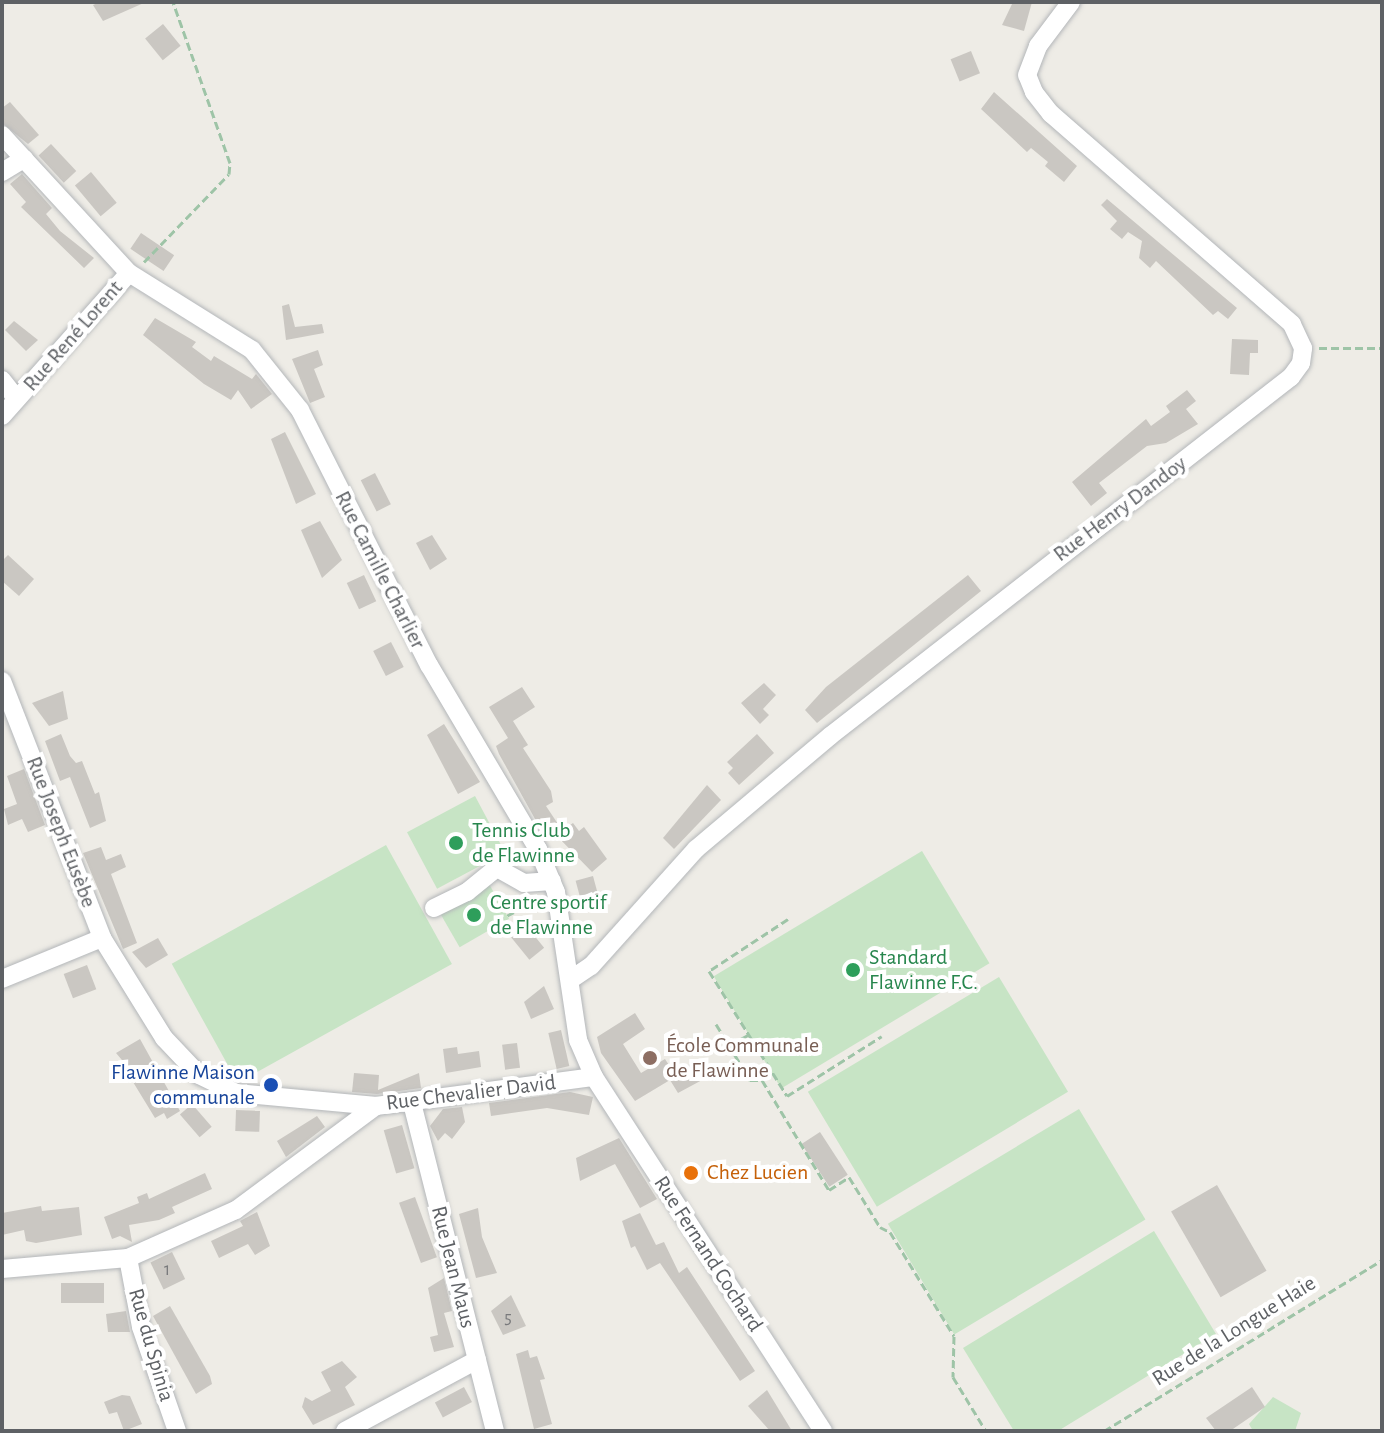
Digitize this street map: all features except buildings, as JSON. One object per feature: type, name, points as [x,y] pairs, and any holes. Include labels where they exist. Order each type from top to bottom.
[{"type":"street","points":[[1071,2],[1038,46],[1027,75],[1034,92],[1051,114],[1292,324],[1303,348]]},
{"type":"street","name":"Rue Camille Charlier","points":[[2,135],[130,274],[252,350],[275,373],[300,410],[429,665],[552,881],[578,1040],[594,1077]]},
{"type":"street","points":[[2,172],[24,159]]},
{"type":"street","name":"Rue René Lorent","points":[[2,416],[130,274]]},
{"type":"street","name":"Rue Henry Dandoy","points":[[570,980],[591,966],[696,849],[1009,593],[1291,377],[1303,348]]},
{"type":"street","name":"Rue René Lorent","points":[[2,380],[17,399]]},
{"type":"street","name":"Rue Joseph Eusèbe","points":[[2,681],[102,938]]},
{"type":"street","points":[[434,908],[467,892],[497,868],[524,883],[552,881]]},
{"type":"street","points":[[2,979],[102,938]]},
{"type":"street","name":"Rue Chevalier David","points":[[102,938],[164,1038],[183,1062],[222,1089],[376,1106],[594,1077]]},
{"type":"street","name":"Rue Fernand Cochard","points":[[594,1077],[823,1431]]},
{"type":"street","name":"Rue Jean Maus","points":[[412,1103],[495,1431]]},
{"type":"street","points":[[2,1269],[128,1258],[236,1210],[376,1106]]},
{"type":"street","name":"Rue du Spinia","points":[[128,1258],[141,1327],[177,1431]]},
{"type":"street","points":[[345,1431],[477,1360]]},
{"type":"path","points":[[130,274],[229,174],[230,163],[173,2]]},
{"type":"path","points":[[1303,348],[1382,348]]},
{"type":"path","points":[[497,921],[514,912],[524,883]]},
{"type":"path","points":[[788,919],[709,971],[787,1096],[882,1036]]},
{"type":"path","points":[[716,1024],[750,1080],[762,1080],[829,1190],[849,1177],[880,1227],[890,1232],[954,1336],[953,1377],[986,1431]]},
{"type":"path","points":[[730,1045],[748,1035]]},
{"type":"path","points":[[730,1045],[757,1050]]},
{"type":"path","name":"Rue de la Longue Haie","points":[[1104,1431],[1382,1260]]},
{"type":"green space","name":"Tennis Club de Flawinne","points":[[475,796],[505,853],[437,889],[407,832]]},
{"type":"green space","points":[[386,845],[452,964],[238,1083],[172,964]]},
{"type":"green space","name":"Standard Flawinne F.C.","points":[[922,851],[989,963],[781,1088],[714,976]]},
{"type":"green space","name":"Centre sportif de Flawinne","points":[[489,884],[509,919],[460,947],[440,912]]},
{"type":"green space","points":[[999,977],[1068,1092],[877,1207],[808,1092]]},
{"type":"green space","points":[[1079,1109],[1145,1220],[954,1334],[888,1224]]},
{"type":"green space","points":[[1154,1231],[1216,1334],[1058,1431],[1014,1431],[963,1348]]},
{"type":"green space","points":[[1273,1397],[1301,1413],[1295,1431],[1253,1431],[1249,1424]]},
{"type":"place","name":"Tennis Club de Flawinne","points":[[456,843]]},
{"type":"place","name":"Centre sportif de Flawinne","points":[[474,915]]},
{"type":"place","name":"Standard Flawinne F.C.","points":[[853,970]]},
{"type":"place","name":"École Communale de Flawinne","points":[[650,1058]]},
{"type":"place","name":"Flawinne Maison communale","points":[[271,1085]]},
{"type":"place","name":"Chez Lucien","points":[[691,1173]]}]
